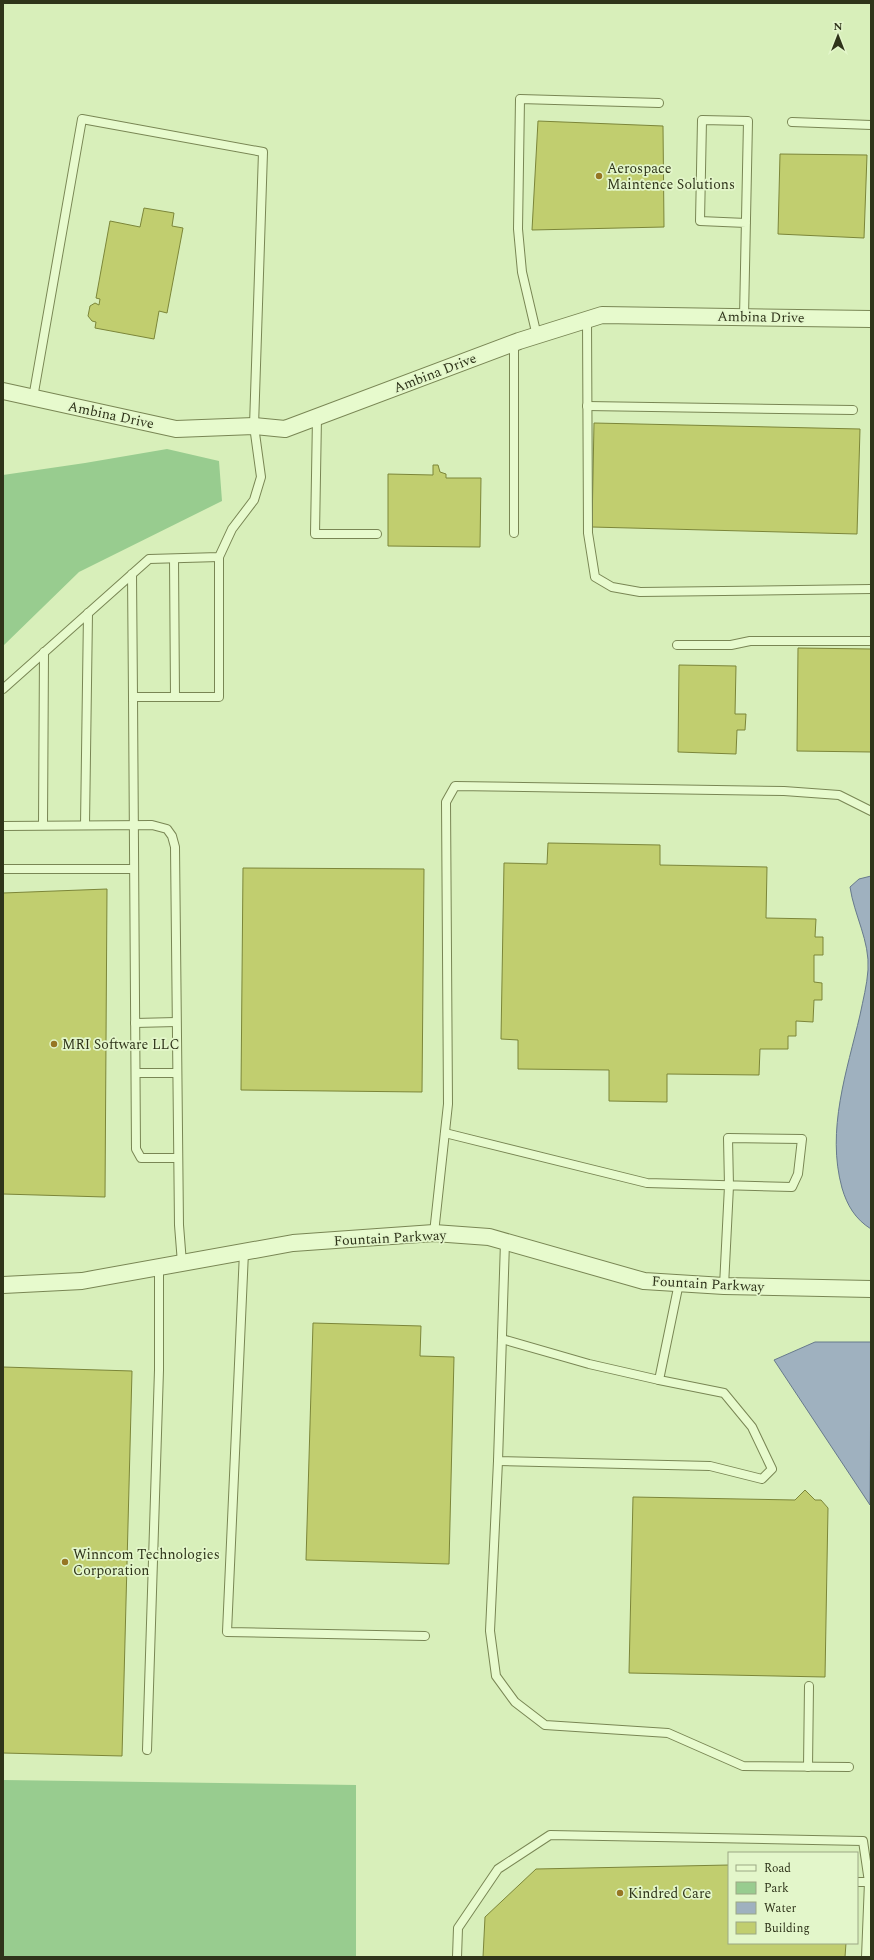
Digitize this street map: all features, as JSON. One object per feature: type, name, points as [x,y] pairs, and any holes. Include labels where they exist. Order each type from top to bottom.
[{"type":"street","name":"Ambina Drive","points":[[3,391],[176,429],[254,426],[285,429],[514,343],[602,315],[871,319]]},
{"type":"street","name":"Fountain Parkway","points":[[3,1285],[82,1281],[293,1244],[434,1233],[489,1237],[644,1281],[724,1286],[871,1289]]},
{"type":"lane","points":[[537,336],[522,272],[518,229],[520,99],[659,103]]},
{"type":"lane","points":[[33,398],[82,119],[263,152],[254,426],[261,478],[254,500],[232,529],[219,557],[219,697],[133,697]]},
{"type":"lane","points":[[744,317],[746,223],[748,122],[702,120],[700,221],[746,223]]},
{"type":"lane","points":[[792,122],[871,125]]},
{"type":"lane","points":[[587,320],[588,533],[595,577],[612,587],[640,592],[871,589]]},
{"type":"lane","points":[[514,343],[514,533]]},
{"type":"lane","points":[[587,406],[853,410]]},
{"type":"lane","points":[[317,417],[315,534],[377,534]]},
{"type":"lane","points":[[3,689],[149,559],[219,557]]},
{"type":"lane","points":[[174,558],[175,697]]},
{"type":"lane","points":[[132,574],[136,1149],[142,1158],[178,1158]]},
{"type":"lane","points":[[85,825],[88,613]]},
{"type":"lane","points":[[677,646],[731,645],[750,641],[871,641]]},
{"type":"lane","points":[[43,825],[44,652]]},
{"type":"lane","points":[[434,1233],[448,1104],[446,802],[455,786],[784,791],[839,795],[871,811]]},
{"type":"lane","points":[[3,826],[152,825],[167,829],[172,836],[175,847],[179,1225],[182,1263]]},
{"type":"lane","points":[[3,869],[134,869]]},
{"type":"lane","points":[[135,1024],[176,1022]]},
{"type":"lane","points":[[136,1073],[177,1073]]},
{"type":"lane","points":[[445,1133],[647,1183],[729,1186],[792,1187],[798,1174],[802,1139],[728,1138],[729,1186],[724,1286]]},
{"type":"lane","points":[[505,1242],[498,1461],[490,1631],[496,1676],[515,1702],[545,1725],[668,1733],[743,1766],[849,1767]]},
{"type":"lane","points":[[244,1252],[227,1632],[425,1636]]},
{"type":"lane","points":[[147,1750],[159,1370],[159,1267]]},
{"type":"lane","points":[[659,1380],[680,1284]]},
{"type":"lane","points":[[498,1461],[710,1466],[762,1479],[772,1469],[752,1427],[724,1394],[588,1364],[502,1339]]},
{"type":"lane","points":[[808,1767],[809,1686]]},
{"type":"lane","points":[[456,1957],[458,1928],[498,1869],[550,1835],[863,1841],[869,1882],[866,1957]]},
{"type":"lane","points":[[858,1882],[869,1882]]},
{"type":"green space","points":[[167,449],[219,461],[222,501],[79,572],[3,646],[3,475]]},
{"type":"green space","points":[[3,1780],[356,1785],[356,1957],[3,1957]]},
{"type":"water","points":[[871,876],[871,1229],[860,1221],[846,1200],[838,1166],[836,1144],[837,1123],[844,1079],[860,1015],[868,970],[867,949],[850,887],[859,879]]},
{"type":"water","points":[[815,1342],[871,1342],[870,1505],[774,1360]]},
{"type":"building","name":"Aerospace Maintence Solutions","points":[[538,121],[663,126],[664,227],[532,230]]},
{"type":"building","points":[[780,154],[867,155],[864,238],[778,234]]},
{"type":"building","points":[[144,208],[174,213],[172,226],[183,228],[167,313],[159,311],[154,339],[95,328],[96,322],[92,321],[88,316],[90,306],[95,303],[99,305],[100,299],[96,298],[110,221],[140,227]]},
{"type":"building","points":[[594,423],[860,429],[857,534],[592,527]]},
{"type":"building","points":[[433,465],[438,465],[440,472],[446,474],[446,478],[481,478],[480,547],[388,546],[388,474],[433,475]]},
{"type":"building","points":[[798,648],[871,649],[871,752],[797,751]]},
{"type":"building","points":[[679,665],[736,666],[735,714],[746,714],[745,730],[737,730],[736,754],[678,752]]},
{"type":"building","points":[[548,843],[660,845],[660,865],[767,867],[766,918],[816,919],[815,937],[823,937],[823,955],[814,955],[814,982],[822,983],[822,1000],[814,1000],[813,1022],[796,1021],[796,1036],[788,1036],[788,1049],[760,1049],[759,1075],[667,1074],[667,1102],[609,1101],[609,1070],[518,1069],[518,1040],[501,1039],[504,863],[547,864]]},
{"type":"building","points":[[243,868],[424,869],[422,1092],[241,1090]]},
{"type":"building","name":"MRI Software LLC","points":[[107,889],[105,1197],[3,1194],[3,893]]},
{"type":"building","points":[[313,1323],[421,1326],[420,1356],[454,1357],[449,1564],[306,1560]]},
{"type":"building","name":"Winncom Technologies Corporation","points":[[3,1367],[132,1371],[122,1756],[3,1753]]},
{"type":"building","points":[[805,1490],[815,1500],[821,1500],[828,1508],[825,1677],[629,1673],[633,1497],[795,1500]]},
{"type":"building","name":"Kindred Care","points":[[728,1865],[728,1944],[846,1944],[845,1957],[483,1957],[485,1917],[536,1869]]},
{"type":"place","name":"Aerospace Maintence Solutions","points":[[599,176]]},
{"type":"place","name":"MRI Software LLC","points":[[54,1044]]},
{"type":"place","name":"Winncom Technologies Corporation","points":[[65,1562]]},
{"type":"place","name":"Kindred Care","points":[[620,1893]]}]
